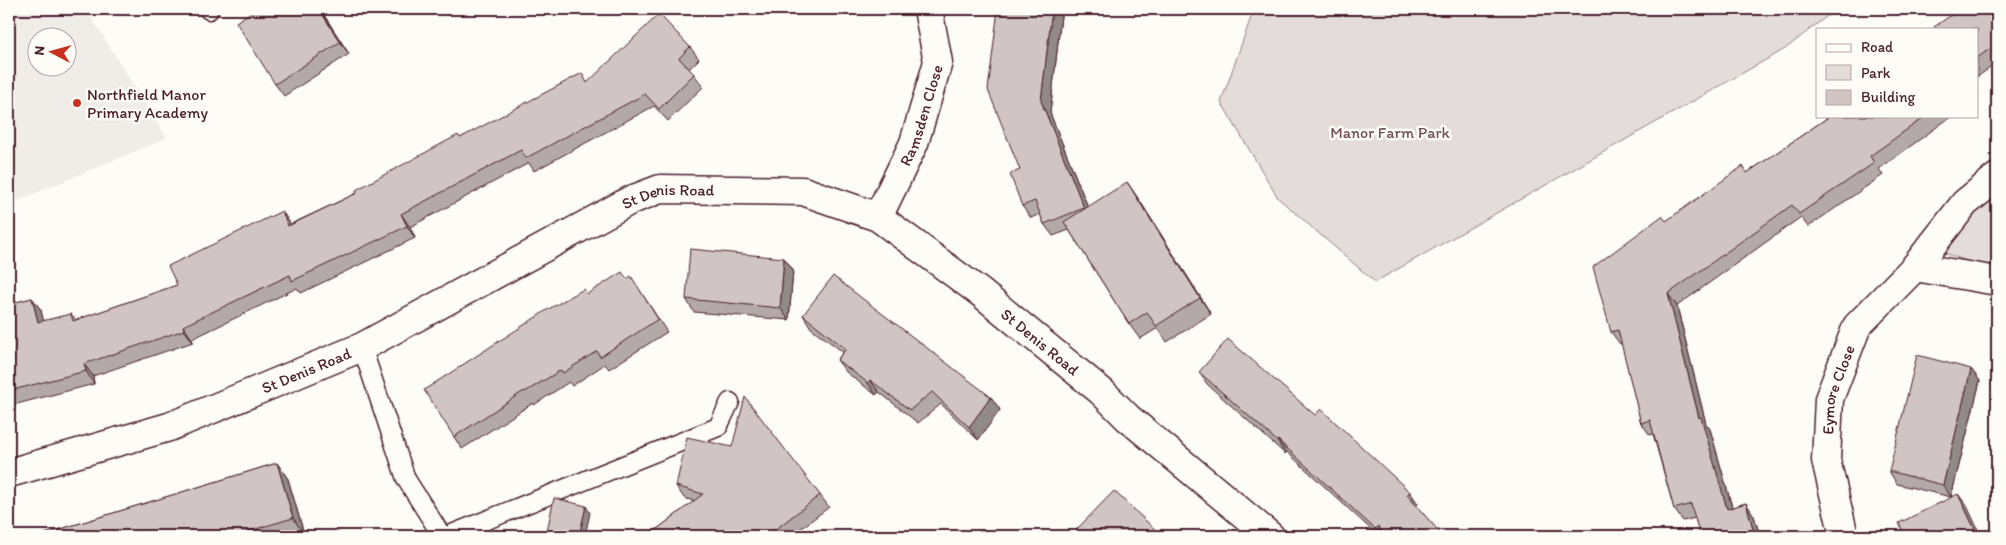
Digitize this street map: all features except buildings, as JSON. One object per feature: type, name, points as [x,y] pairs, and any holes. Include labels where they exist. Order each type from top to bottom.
[{"type":"street","name":"Ramsden Close","points":[[878,217],[914,143],[938,62],[928,9]]},
{"type":"street","name":"Eymore Close","points":[[1844,536],[1826,460],[1829,400],[1857,326],[1914,267],[1965,203],[1997,177]]},
{"type":"street","name":"St Denis Road","points":[[9,473],[169,427],[362,347],[631,200],[660,189],[803,191],[878,217],[981,293],[1102,392],[1128,418],[1270,536]]},
{"type":"street","points":[[1914,267],[1997,281]]},
{"type":"lane","points":[[362,347],[406,478],[442,536]]},
{"type":"lane","points":[[448,536],[718,427],[730,402]]},
{"type":"shaded area","name":"Northfield Manor Primary Academy","points":[[9,9],[86,9],[167,138],[9,204]]},
{"type":"green space","name":"Manor Farm Park","points":[[1254,9],[1836,9],[1785,49],[1375,282],[1278,198],[1221,102]]},
{"type":"green space","points":[[1997,191],[1997,272],[1945,253],[1958,222]]},
{"type":"place","name":"Northfield Manor Primary Academy","points":[[77,103]]}]
